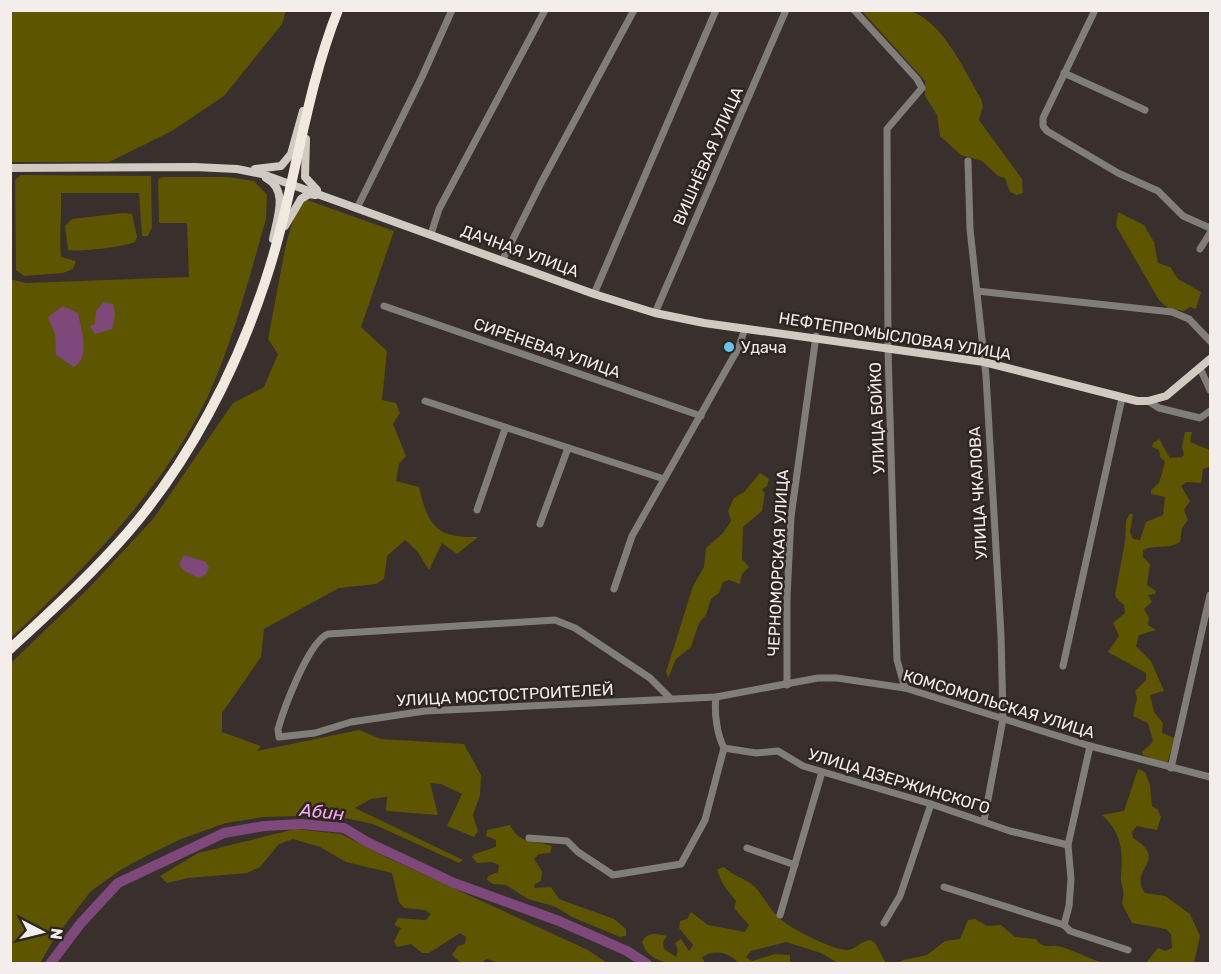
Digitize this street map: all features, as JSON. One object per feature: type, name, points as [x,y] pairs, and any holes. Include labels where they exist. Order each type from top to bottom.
[{"type":"highway","points":[[10,649],[93,570],[130,530],[168,480],[201,428],[241,344],[266,281],[302,129],[327,38],[338,10]]},
{"type":"main road","points":[[10,168],[237,169],[280,166],[291,154],[327,38]]},
{"type":"main road","points":[[327,38],[304,158],[305,177],[311,186],[330,198]]},
{"type":"main road","points":[[237,169],[268,178],[277,185],[280,198],[266,281]]},
{"type":"main road","name":"ДАЧНАЯ УЛИЦА","points":[[237,169],[291,183],[594,294],[655,313],[745,328]]},
{"type":"main road","points":[[266,281],[289,216],[301,199],[309,194],[330,198]]},
{"type":"main road","name":"НЕФТЕПРОМЫСЛОВАЯ УЛИЦА","points":[[745,328],[816,336],[888,349],[984,362],[1122,398],[1149,401]]},
{"type":"main road","points":[[1149,401],[1166,396],[1210,359]]},
{"type":"street","points":[[357,208],[423,77],[452,10]]},
{"type":"street","points":[[430,234],[439,209],[546,10]]},
{"type":"street","points":[[502,261],[634,10]]},
{"type":"street","points":[[594,294],[716,10]]},
{"type":"street","name":"ВИШНЁВАЯ УЛИЦА","points":[[655,313],[786,10]]},
{"type":"street","name":"УЛИЦА БОЙКО","points":[[854,10],[918,79],[922,88],[887,129],[888,349],[897,660],[905,688]]},
{"type":"street","points":[[1095,10],[1043,118],[1043,126],[1047,131],[1118,173],[1158,192],[1183,216],[1210,228]]},
{"type":"street","points":[[1064,73],[1144,110]]},
{"type":"street","name":"УЛИЦА ЧКАЛОВА","points":[[968,161],[970,229],[984,362],[1001,635],[1003,719],[984,821]]},
{"type":"street","points":[[1200,249],[1210,233]]},
{"type":"street","points":[[977,291],[1172,312],[1189,319],[1210,341]]},
{"type":"street","name":"СИРЕНЕВАЯ УЛИЦА","points":[[384,306],[701,416]]},
{"type":"street","points":[[615,589],[632,536],[739,347],[745,328]]},
{"type":"street","name":"ЧЕРНОМОРСКАЯ УЛИЦА","points":[[787,685],[787,597],[791,517],[816,336]]},
{"type":"street","points":[[1200,368],[1210,390]]},
{"type":"street","points":[[1063,666],[1122,398]]},
{"type":"street","points":[[425,401],[664,479]]},
{"type":"street","name":"НЕФТЕПРОМЫСЛОВАЯ УЛИЦА","points":[[1149,401],[1159,408],[1200,418],[1210,411]]},
{"type":"street","points":[[477,510],[506,429]]},
{"type":"street","points":[[540,524],[568,448]]},
{"type":"street","points":[[1171,768],[1210,595]]},
{"type":"street","name":"УЛИЦА МОСТОСТРОИТЕЛЕЙ","points":[[555,620],[575,628],[650,678],[670,699],[425,711],[351,722],[291,737],[279,737],[278,729],[310,653],[321,636],[328,634],[555,620]]},
{"type":"street","name":"КОМСОМОЛЬСКАЯ УЛИЦА","points":[[670,699],[716,697],[818,678],[837,678],[905,688],[1090,746],[1210,777]]},
{"type":"street","points":[[529,838],[567,841],[578,852],[613,875],[681,864],[705,820],[724,748],[720,740],[714,708],[716,697]]},
{"type":"street","points":[[1064,925],[1070,906],[1071,879],[1068,845],[1090,746]]},
{"type":"street","name":"УЛИЦА ДЗЕРЖИНСКОГО","points":[[724,748],[756,753],[778,751],[802,766],[931,804],[1010,831],[1068,845]]},
{"type":"street","points":[[780,915],[822,772]]},
{"type":"street","points":[[884,923],[900,896],[931,804]]},
{"type":"street","points":[[747,848],[795,865]]},
{"type":"street","points":[[944,887],[1064,925],[1070,931],[1128,950]]},
{"type":"shaded area","points":[[11,10],[286,11],[282,24],[224,96],[172,131],[109,162],[11,162]]},
{"type":"shaded area","points":[[862,11],[909,11],[932,24],[960,62],[981,99],[983,106],[979,120],[1022,179],[1023,193],[1017,195],[1010,192],[1005,178],[998,176],[982,161],[961,155],[940,136],[937,115],[925,96],[925,81]]},
{"type":"shaded area","points":[[21,175],[151,176],[152,227],[148,236],[142,236],[139,193],[61,193],[61,257],[76,261],[73,269],[63,273],[24,276],[16,270],[15,180]]},
{"type":"shaded area","points":[[162,177],[228,177],[254,181],[267,195],[266,219],[233,331],[208,396],[190,430],[146,495],[94,555],[11,638],[10,279],[26,283],[189,277],[187,223],[159,223],[158,179]]},
{"type":"shaded area","points":[[307,200],[394,231],[361,327],[387,351],[382,400],[396,403],[400,413],[393,424],[406,456],[399,464],[396,481],[419,487],[426,511],[436,527],[443,532],[464,537],[478,537],[457,554],[442,543],[429,570],[417,551],[405,540],[387,556],[384,579],[376,584],[339,588],[264,629],[261,657],[222,713],[222,732],[261,746],[257,751],[359,730],[381,739],[464,744],[481,775],[480,795],[473,815],[478,831],[474,837],[447,826],[462,794],[441,784],[430,783],[438,815],[386,811],[387,797],[371,799],[355,808],[463,860],[459,863],[373,824],[331,815],[263,817],[226,823],[181,839],[122,869],[91,891],[54,939],[40,963],[11,964],[11,663],[88,589],[153,519],[233,403],[264,387],[278,354],[268,339],[286,244],[297,207]]},
{"type":"shaded area","points":[[1118,212],[1144,225],[1154,242],[1158,263],[1170,267],[1178,279],[1201,292],[1196,309],[1190,307],[1184,311],[1169,309],[1159,300],[1116,226]]},
{"type":"shaded area","points":[[132,214],[137,237],[135,242],[102,249],[68,250],[65,226],[72,219]]},
{"type":"shaded area","points":[[104,302],[113,304],[115,315],[112,329],[95,334],[90,326],[95,324],[96,311]]},
{"type":"shaded area","points":[[63,306],[78,313],[83,335],[84,350],[79,363],[74,367],[56,355],[55,334],[48,317]]},
{"type":"shaded area","points":[[1185,432],[1192,432],[1190,442],[1210,450],[1210,467],[1203,469],[1201,483],[1186,482],[1181,486],[1190,501],[1184,510],[1188,520],[1182,528],[1180,542],[1143,550],[1143,557],[1150,564],[1147,585],[1156,591],[1155,594],[1148,595],[1152,602],[1144,609],[1149,618],[1148,625],[1156,630],[1139,635],[1136,646],[1151,661],[1164,691],[1150,695],[1154,712],[1163,723],[1162,733],[1175,738],[1167,764],[1143,755],[1142,752],[1153,741],[1148,723],[1133,716],[1137,698],[1135,691],[1146,680],[1146,673],[1108,652],[1119,636],[1113,623],[1125,613],[1124,605],[1115,595],[1125,542],[1126,520],[1130,514],[1133,514],[1130,532],[1133,539],[1140,540],[1146,522],[1163,515],[1165,497],[1151,494],[1151,490],[1159,483],[1165,462],[1160,457],[1159,450],[1152,447],[1153,443],[1159,439],[1170,458],[1182,457]]},
{"type":"shaded area","points":[[760,473],[769,479],[767,486],[762,490],[765,493],[762,511],[743,527],[742,559],[749,567],[742,574],[740,584],[729,580],[723,582],[719,593],[711,599],[706,615],[699,623],[691,647],[676,659],[668,678],[666,672],[693,586],[704,567],[706,548],[723,533],[731,521],[728,511],[734,498],[744,492]]},
{"type":"shaded area","points":[[184,555],[206,562],[209,568],[205,575],[198,578],[183,570],[179,564]]},
{"type":"shaded area","points":[[1138,769],[1145,772],[1150,785],[1152,806],[1158,810],[1161,817],[1157,830],[1137,826],[1132,832],[1133,838],[1148,853],[1149,859],[1141,877],[1141,884],[1145,893],[1165,896],[1190,914],[1200,936],[1194,963],[1146,963],[1158,948],[1165,951],[1172,948],[1171,934],[1166,929],[1132,923],[1122,904],[1120,843],[1114,829],[1102,815],[1124,811]]},
{"type":"shaded area","points":[[510,825],[514,832],[523,839],[552,846],[550,853],[539,854],[534,859],[542,871],[541,881],[535,884],[534,888],[551,887],[559,899],[614,919],[626,929],[626,936],[620,937],[572,917],[556,907],[528,899],[506,885],[493,884],[487,880],[488,876],[498,872],[499,865],[492,862],[477,863],[472,857],[474,854],[496,847],[496,840],[486,836],[487,830]]},
{"type":"shaded area","points":[[295,829],[341,834],[588,950],[607,963],[501,964],[487,959],[481,963],[461,963],[452,955],[458,946],[465,944],[466,937],[460,933],[429,953],[422,953],[411,944],[397,947],[394,941],[401,928],[394,925],[398,918],[426,920],[431,914],[425,910],[404,908],[399,902],[392,873],[346,862],[320,847],[293,839],[279,844],[260,867],[247,873],[188,878],[167,883],[160,876],[198,853]]},
{"type":"shaded area","points":[[724,867],[755,887],[775,913],[791,927],[843,950],[852,949],[870,940],[875,943],[886,963],[838,963],[821,953],[786,942],[751,951],[746,957],[752,961],[775,954],[790,955],[790,963],[738,963],[726,954],[717,952],[702,957],[705,963],[668,963],[652,957],[642,942],[647,936],[653,934],[667,936],[663,942],[664,949],[676,957],[678,950],[675,943],[681,939],[689,951],[693,945],[679,928],[680,921],[687,919],[691,912],[708,925],[745,932],[749,925],[734,908],[736,901],[722,882],[717,869]]},
{"type":"shaded area","points":[[975,919],[987,926],[1001,925],[1015,937],[1036,939],[1042,945],[1062,947],[1102,963],[899,963],[927,955],[945,941],[960,939],[968,920]]},
{"type":"waterway","name":"Абин","points":[[50,964],[81,923],[118,883],[224,833],[264,826],[301,824],[344,828],[367,842],[454,883],[559,921],[627,951],[647,964]]},
{"type":"place","name":"Удача","points":[[729,347]]}]
